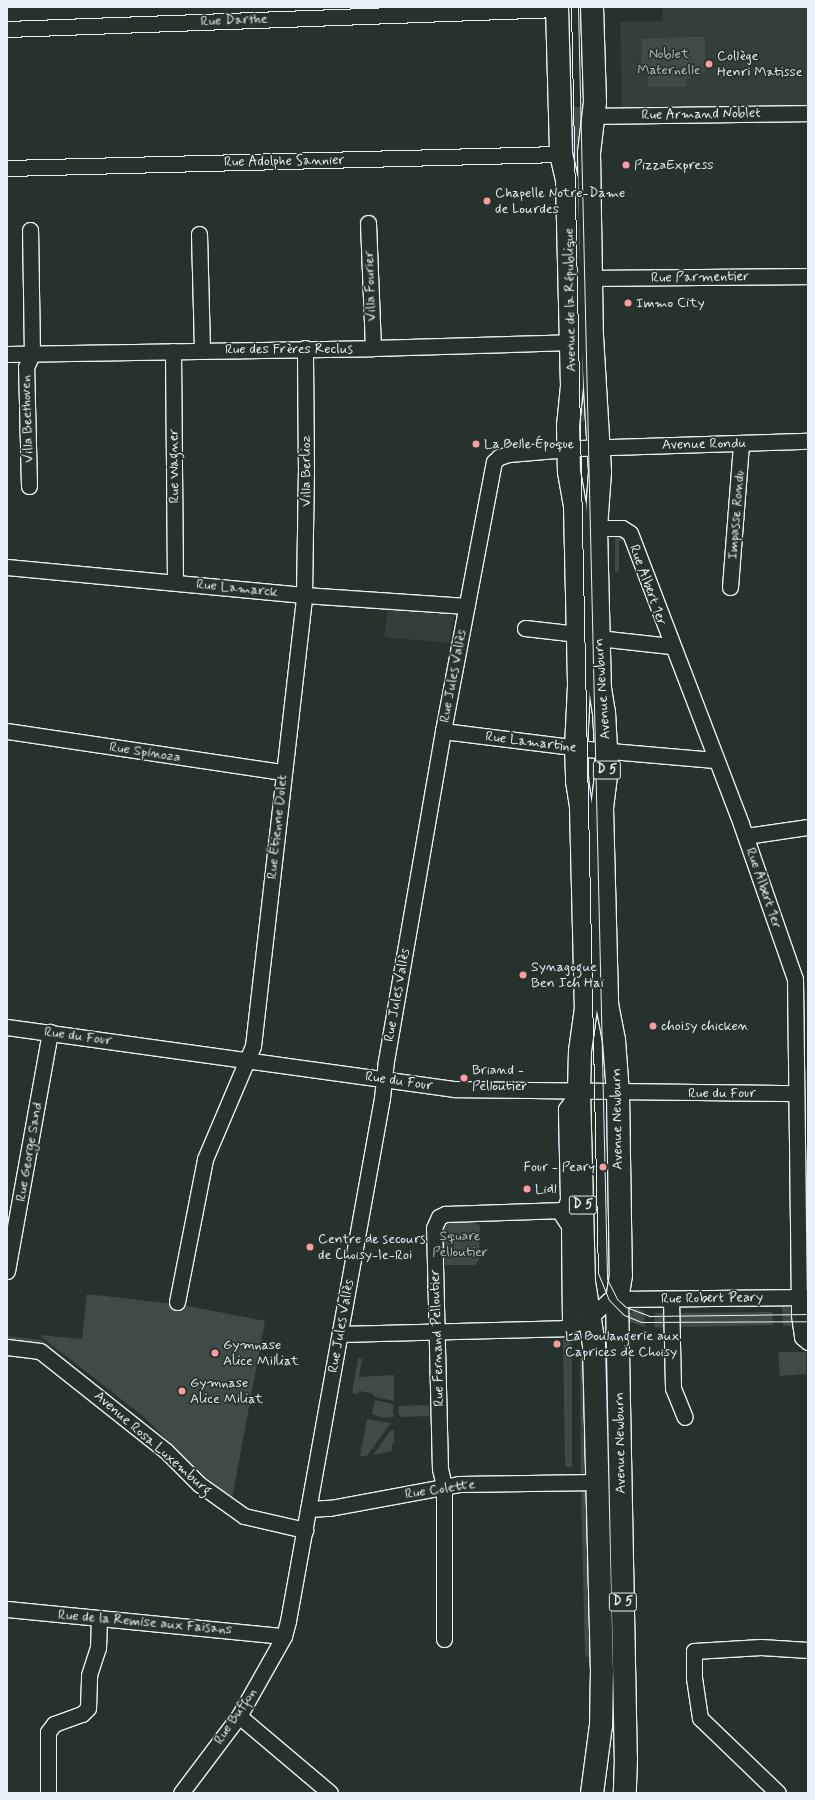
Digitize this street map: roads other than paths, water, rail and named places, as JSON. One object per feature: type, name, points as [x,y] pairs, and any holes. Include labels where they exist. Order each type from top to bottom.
[{"type":"main road","name":"Avenue de la République","points":[[592,7],[594,116],[589,153],[594,380],[600,447]]},
{"type":"main road","name":"Avenue de la République","points":[[558,8],[561,154],[567,181],[571,342],[568,450]]},
{"type":"main road","name":"Avenue Newburn","points":[[600,447],[596,528],[598,638],[606,750],[606,780],[602,808],[607,996],[614,1040],[618,1093],[621,1275],[617,1299],[626,1750],[625,1793]]},
{"type":"main road","name":"Avenue Newburn","points":[[568,450],[575,506],[579,686],[576,747],[577,781],[581,807],[586,1008],[580,1051],[579,1091],[584,1282],[579,1322],[594,1345],[601,1635],[601,1725],[592,1793]]},
{"type":"street","name":"Rue Darthe","points":[[7,29],[558,8]]},
{"type":"street","name":"Rue Armand Noblet","points":[[594,116],[808,113]]},
{"type":"street","name":"Rue Adolphe Sannier","points":[[7,168],[561,154]]},
{"type":"street","name":"Villa Fourier","points":[[368,223],[373,348]]},
{"type":"street","name":"Villa Beethoven","points":[[29,486],[26,367],[32,354],[30,230]]},
{"type":"street","points":[[200,234],[202,350]]},
{"type":"street","name":"Rue Parmentier","points":[[592,278],[808,276]]},
{"type":"street","name":"Rue des Frères Reclus","points":[[7,354],[373,348],[571,342]]},
{"type":"street","name":"Villa Berlioz","points":[[304,594],[306,471],[305,348]]},
{"type":"street","name":"Rue Wagner","points":[[173,351],[175,581]]},
{"type":"street","name":"Avenue Rondu","points":[[600,447],[808,441]]},
{"type":"street","name":"Impasse Rondu","points":[[730,587],[741,443]]},
{"type":"street","name":"Rue Jules Vallès","points":[[284,1636],[305,1530],[340,1334],[443,731],[494,462],[509,454],[600,447]]},
{"type":"street","name":"Rue Albert 1er","points":[[596,528],[622,528],[630,533],[671,646],[746,836],[795,979],[794,1094],[803,1298],[800,1330],[802,1337],[808,1342]]},
{"type":"street","name":"Rue Lamarck","points":[[7,568],[175,581],[304,594],[467,606]]},
{"type":"street","name":"Rue Étienne Dolet","points":[[177,1302],[205,1159],[253,1046],[282,772],[304,594]]},
{"type":"street","points":[[525,628],[578,634]]},
{"type":"street","points":[[598,638],[671,646]]},
{"type":"street","name":"Rue Spinoza","points":[[7,731],[282,772]]},
{"type":"street","name":"Rue Lamartine","points":[[443,731],[705,761],[715,760]]},
{"type":"street","points":[[746,836],[808,827]]},
{"type":"street","name":"Rue du Four","points":[[7,1027],[455,1089],[618,1093],[794,1094]]},
{"type":"street","name":"Rue George Sand","points":[[7,1271],[50,1032]]},
{"type":"street","points":[[579,1091],[566,1109],[568,1200],[564,1210],[560,1212],[569,1226],[579,1322]]},
{"type":"street","name":"Rue Fernand Pelloutier","points":[[444,1639],[444,1486],[440,1469],[434,1233],[439,1217],[450,1213],[560,1212]]},
{"type":"street","name":"Rue Robert Peary","points":[[617,1299],[803,1298]]},
{"type":"street","points":[[340,1334],[563,1328],[579,1322],[609,1300],[617,1299]]},
{"type":"street","points":[[671,1299],[673,1388],[685,1418]]},
{"type":"street","name":"Avenue Rosa Luxemburg","points":[[7,1347],[40,1351],[166,1450],[199,1484],[244,1516],[305,1530]]},
{"type":"street","name":"Rue Colette","points":[[308,1510],[330,1508],[444,1486],[597,1482]]},
{"type":"street","name":"Rue de la Remise aux Faisans","points":[[7,1609],[284,1636]]},
{"type":"street","points":[[48,1793],[48,1732],[54,1724],[82,1714],[88,1708],[89,1675],[98,1648],[99,1618]]},
{"type":"street","name":"Rue Buffon","points":[[181,1793],[239,1716],[284,1636]]},
{"type":"street","points":[[778,1793],[700,1718],[694,1678],[694,1651],[761,1647],[808,1650]]},
{"type":"street","points":[[239,1716],[330,1793]]},
{"type":"tram line","points":[[571,7],[598,1273],[609,1300],[624,1315],[641,1322],[808,1321]]},
{"type":"tram line","points":[[578,7],[607,1279],[617,1299],[626,1307],[650,1316],[808,1314]]},
{"type":"place","name":"Collège Henri Matisse","points":[[709,64]]},
{"type":"place","name":"PizzaExpress","points":[[626,165]]},
{"type":"place","name":"Chapelle Notre-Dame de Lourdes","points":[[487,201]]},
{"type":"place","name":"Immo City","points":[[628,303]]},
{"type":"place","name":"La Belle Époque","points":[[476,444]]},
{"type":"place","name":"Synagogue Ben Ich Haï","points":[[523,975]]},
{"type":"place","name":"choisy chicken","points":[[653,1026]]},
{"type":"place","name":"Briand - Pelloutier","points":[[464,1078]]},
{"type":"place","name":"Four - Peary","points":[[603,1167]]},
{"type":"place","name":"Lidl","points":[[527,1189]]},
{"type":"place","name":"Centre de secours de Choisy-le-Roi","points":[[310,1247]]},
{"type":"place","name":"La Boulangerie aux Caprices de Choisy","points":[[557,1344]]},
{"type":"place","name":"Gymnase Alice Milliat","points":[[215,1353]]},
{"type":"place","name":"Gymnase Alice Miliat","points":[[182,1391]]},
{"type":"park label","name":"Noblet Maternelle","points":[[669,62]]},
{"type":"park label","name":"Square Pelloutier","points":[[460,1244]]}]
